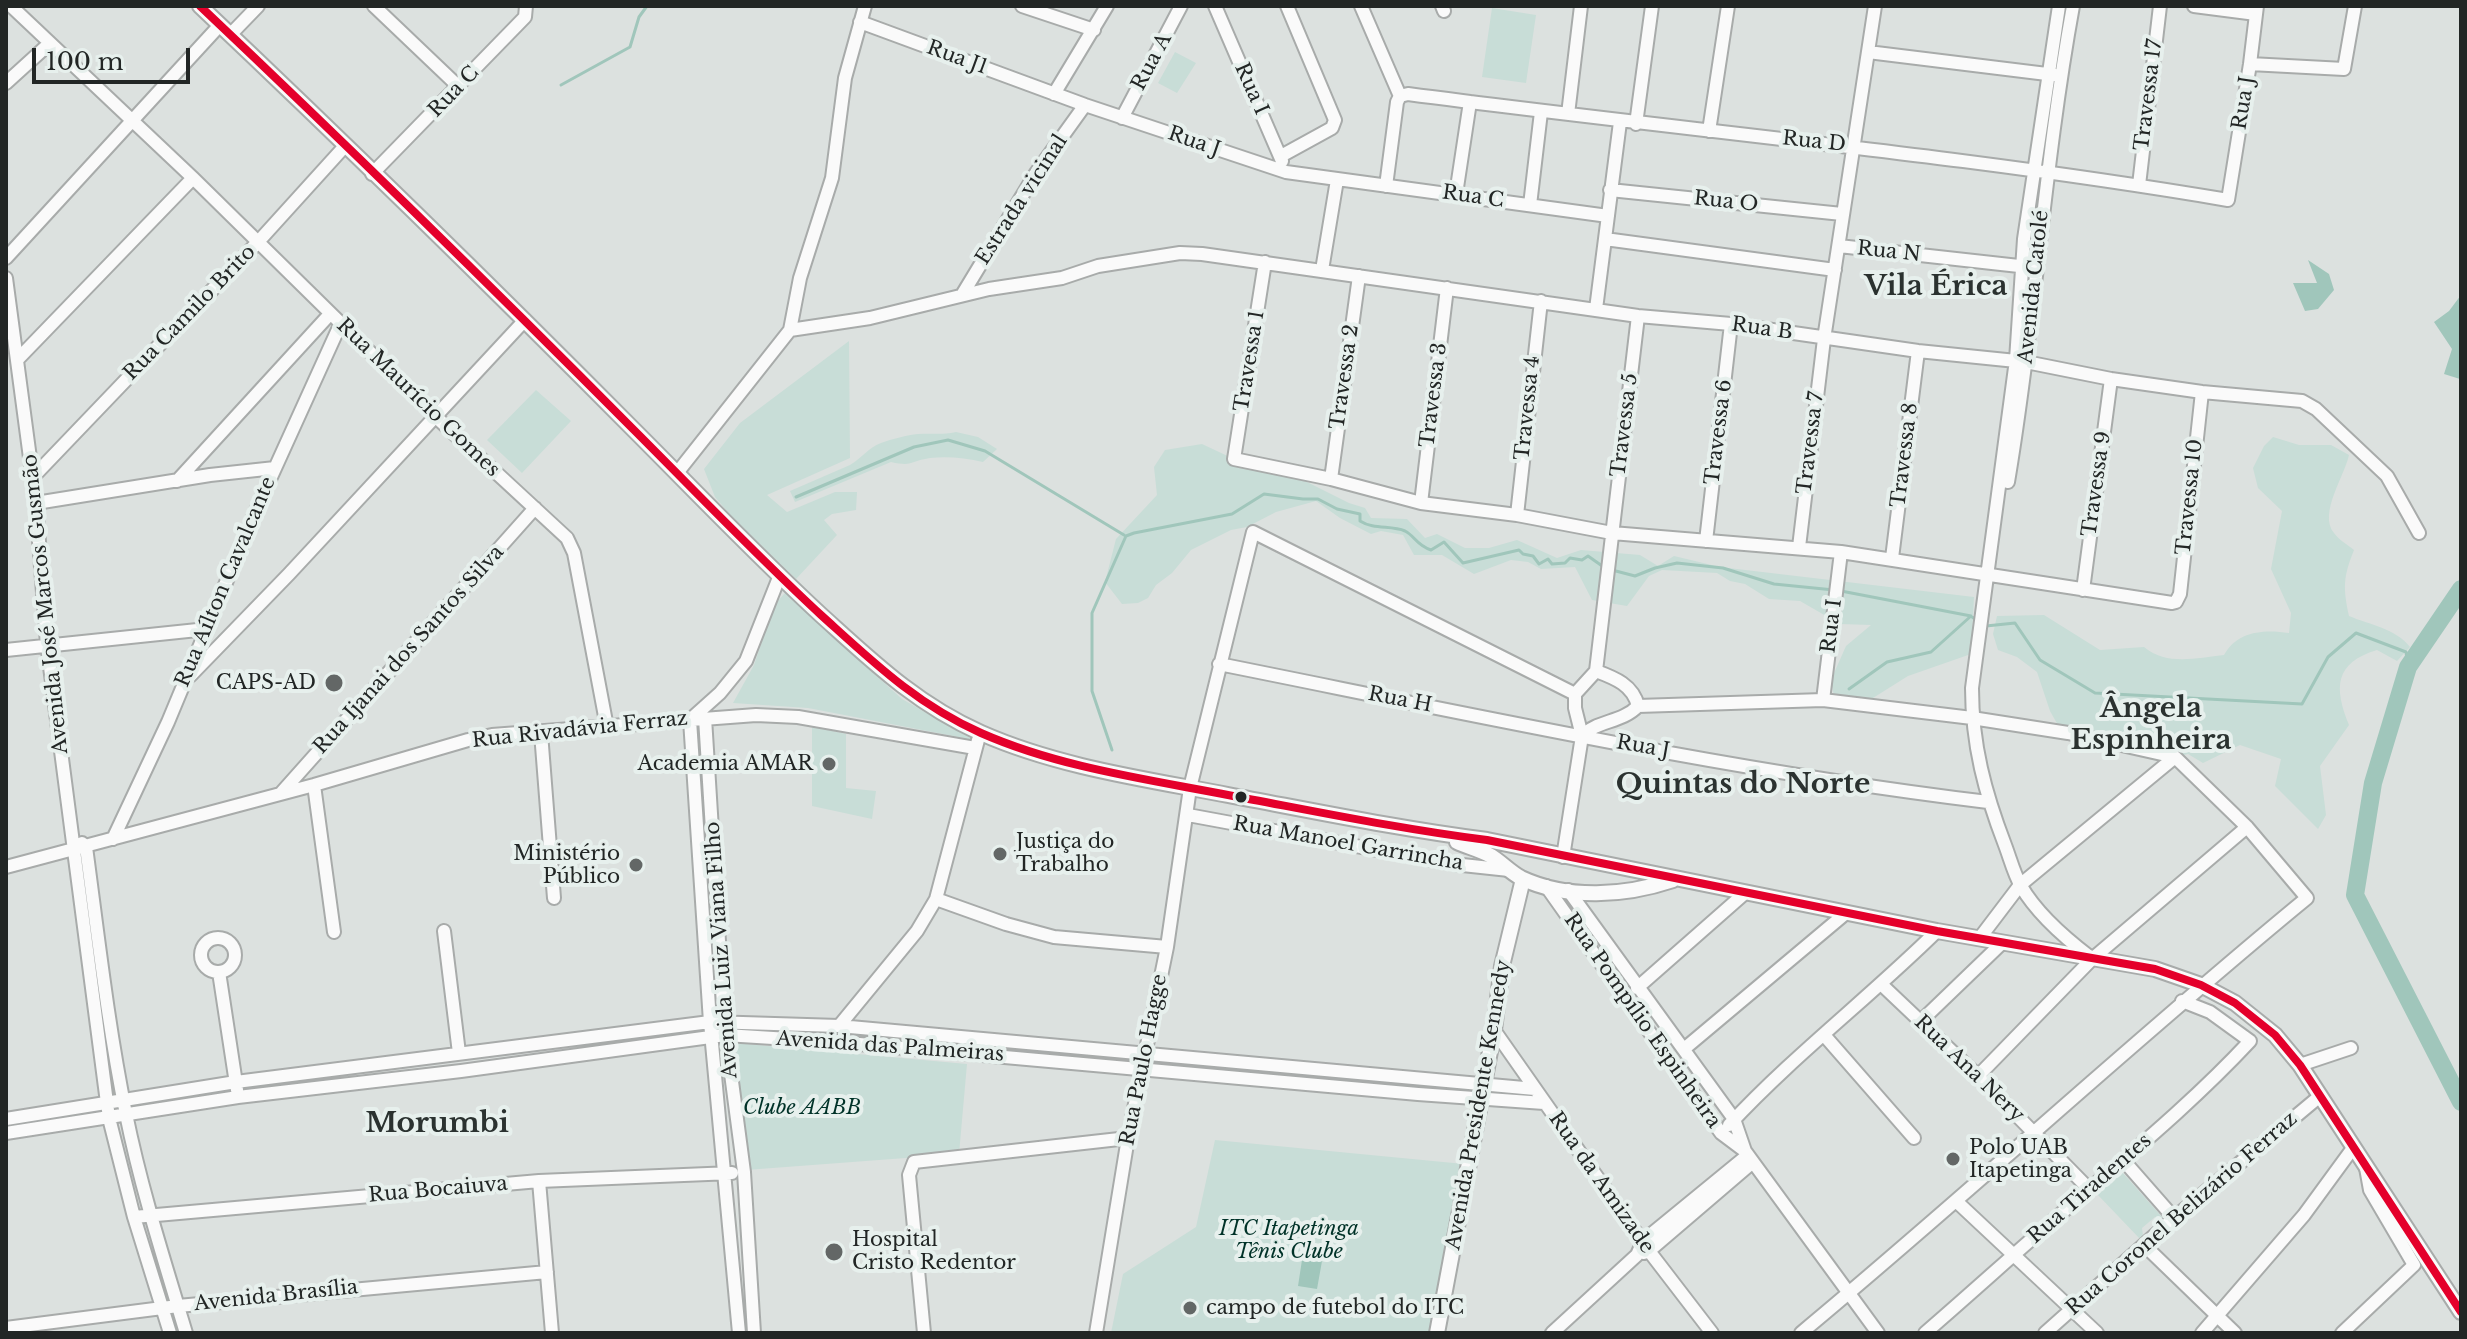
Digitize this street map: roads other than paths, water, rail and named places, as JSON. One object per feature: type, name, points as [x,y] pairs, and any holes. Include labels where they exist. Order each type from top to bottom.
[{"type":"main road","points":[[200,6],[525,320],[865,657],[920,700],[980,733],[1063,761],[1190,788],[1521,847],[2001,944],[2092,959],[2110,959],[2155,969],[2201,985],[2253,1016],[2275,1035],[2300,1065],[2461,1312]]},
{"type":"main road","points":[[1434,833],[1490,855],[1515,874],[1546,886],[1614,893],[1644,889],[1673,880]]},
{"type":"main road","name":"Avenida Presidente Kennedy","points":[[1437,1333],[1494,1030],[1521,847]]},
{"type":"street","name":"Rua Maurício Gomes","points":[[11,6],[193,178],[435,416],[567,538],[574,553],[607,727]]},
{"type":"street","points":[[6,258],[132,120],[225,30],[258,6]]},
{"type":"street","points":[[374,6],[459,87]]},
{"type":"street","name":"Rua C","points":[[372,174],[525,17],[526,6]]},
{"type":"street","points":[[677,473],[790,330],[800,278],[832,178],[845,78],[865,6]]},
{"type":"street","points":[[1022,6],[1094,30]]},
{"type":"street","points":[[1054,94],[1107,6]]},
{"type":"street","name":"Rua A","points":[[1122,118],[1181,6]]},
{"type":"street","name":"Rua I","points":[[1215,6],[1286,172]]},
{"type":"street","points":[[1281,156],[1332,128],[1335,120],[1287,6]]},
{"type":"street","points":[[1361,6],[1400,96],[1386,186]]},
{"type":"street","points":[[1568,114],[1581,6]]},
{"type":"street","points":[[1636,124],[1652,6]]},
{"type":"street","points":[[1709,131],[1728,6]]},
{"type":"street","name":"Travessa 7","points":[[1799,547],[1824,339],[1875,6]]},
{"type":"street","name":"Avenida Catolé","points":[[2021,361],[2022,266],[2041,171],[2054,75],[2059,6]]},
{"type":"street","name":"Avenida Catolé","points":[[2054,75],[2073,6]]},
{"type":"street","name":"Travessa 17","points":[[2139,185],[2160,6]]},
{"type":"street","points":[[2194,6],[2256,10]]},
{"type":"street","points":[[2250,64],[2344,69],[2355,6]]},
{"type":"street","name":"Rua J","points":[[2228,200],[2256,10]]},
{"type":"street","name":"Rua J1","points":[[860,22],[1054,94]]},
{"type":"street","points":[[6,83],[50,43]]},
{"type":"street","points":[[1868,52],[2054,75]]},
{"type":"street","name":"Rua J","points":[[1054,94],[1286,172],[1337,180]]},
{"type":"street","name":"Rua D","points":[[1400,96],[1408,94],[1636,124],[1853,147],[2041,171],[2228,200]]},
{"type":"street","points":[[1456,194],[1470,102]]},
{"type":"street","name":"Estrada vicinal","points":[[962,295],[1036,173],[1085,105]]},
{"type":"street","points":[[1530,205],[1541,112]]},
{"type":"street","points":[[1596,309],[1620,122]]},
{"type":"street","name":"Rua Camilo Brito","points":[[33,477],[258,242],[345,146]]},
{"type":"street","name":"Avenida Catolé","points":[[2041,171],[2036,268],[1998,546],[1989,570],[1984,603],[1972,688],[1972,718],[1981,778],[2020,885],[2064,936],[2092,959]]},
{"type":"street","points":[[12,354],[193,178]]},
{"type":"street","points":[[1322,270],[1337,180]]},
{"type":"street","name":"Rua C","points":[[1337,180],[1608,216]]},
{"type":"street","name":"Rua O","points":[[1610,190],[1842,214]]},
{"type":"street","points":[[1605,239],[1835,270]]},
{"type":"street","name":"Rua N","points":[[1839,246],[2036,268]]},
{"type":"street","name":"Rua B","points":[[790,330],[862,320],[962,295],[1062,278],[1098,266],[1180,253],[1265,262],[1638,316],[1731,324],[1918,351],[2021,361],[2111,379],[2202,392],[2302,401],[2387,476],[2419,533]]},
{"type":"street","name":"Travessa 1","points":[[1265,262],[1234,459],[1331,479]]},
{"type":"street","name":"Travessa 2","points":[[1331,479],[1359,276]]},
{"type":"street","name":"Avenida José Marcos Gusmão","points":[[6,278],[12,354],[36,503],[47,644],[74,835],[80,848],[126,1115],[150,1215],[186,1333]]},
{"type":"street","name":"Travessa 3","points":[[1421,503],[1447,288]]},
{"type":"street","name":"Travessa 4","points":[[1517,515],[1541,301]]},
{"type":"street","points":[[177,481],[330,314]]},
{"type":"street","name":"Travessa 5","points":[[1596,671],[1638,316]]},
{"type":"street","points":[[185,681],[525,320]]},
{"type":"street","name":"Travessa 6","points":[[1706,541],[1731,324]]},
{"type":"street","name":"Rua Aílton Cavalcante","points":[[113,839],[340,325]]},
{"type":"street","name":"Travessa 8","points":[[1892,558],[1918,351]]},
{"type":"street","name":"Travessa 9","points":[[2083,590],[2111,379]]},
{"type":"street","name":"Travessa 10","points":[[2083,590],[2176,602],[2180,594],[2202,392]]},
{"type":"street","points":[[36,503],[275,468]]},
{"type":"street","points":[[1331,479],[1421,503],[1517,515],[1612,533],[1799,547],[1892,558],[1989,570],[2083,590]]},
{"type":"street","name":"Rua Ijanai dos Santos Silva","points":[[282,792],[535,508]]},
{"type":"street","points":[[1190,788],[1253,532],[1575,694]]},
{"type":"street","name":"Rua I","points":[[1823,700],[1841,552]]},
{"type":"street","points":[[698,717],[746,661],[780,575]]},
{"type":"street","points":[[6,650],[207,629]]},
{"type":"street","name":"Rua H","points":[[1219,664],[1582,736]]},
{"type":"street","points":[[1563,857],[1582,736],[1575,694],[1596,671],[1626,686],[1636,697],[1638,706]]},
{"type":"street","points":[[1582,736],[1590,728],[1621,720],[1638,706],[1823,700],[2068,733],[2175,757],[2247,827],[2307,898],[2182,1001],[1801,1333]]},
{"type":"street","name":"Rua Rivadávia Ferraz","points":[[6,867],[492,735],[756,715],[798,717],[975,748]]},
{"type":"street","name":"Avenida Luiz Viana Filho","points":[[698,717],[724,1021],[719,1036],[725,1174],[739,1333]]},
{"type":"street","name":"Avenida Luiz Viana Filho","points":[[698,717],[710,1022],[719,1036],[744,1172],[754,1333]]},
{"type":"street","points":[[541,733],[554,898]]},
{"type":"street","points":[[839,1026],[902,949],[936,899],[980,733]]},
{"type":"street","name":"Rua J","points":[[1582,736],[1898,791],[1988,802]]},
{"type":"street","points":[[1979,939],[2020,885],[2175,757]]},
{"type":"street","points":[[314,785],[334,932]]},
{"type":"street","name":"Rua Paulo Hagge","points":[[1096,1333],[1128,1138],[1167,947],[1190,788]]},
{"type":"street","name":"Rua Manoel Garrincha","points":[[1188,815],[1515,874]]},
{"type":"street","points":[[1978,1076],[2092,959],[2247,827]]},
{"type":"street","name":"Avenida José Marcos Gusmão","points":[[80,848],[109,1118],[134,1217],[170,1333]]},
{"type":"street","name":"Rua Pompílio Espinheira","points":[[1546,886],[1721,1133],[1749,1156]]},
{"type":"street","name":"Rua Pompílio Espinheira","points":[[1568,890],[1734,1119],[1749,1156],[1878,1333]]},
{"type":"street","points":[[1637,988],[1745,893]]},
{"type":"street","points":[[936,899],[1042,935],[1167,947]]},
{"type":"street","points":[[1684,1049],[1846,913]]},
{"type":"street","points":[[444,931],[459,1053]]},
{"type":"street","points":[[1721,1133],[1770,1082],[1882,985],[1937,931]]},
{"type":"street","points":[[1921,1021],[2001,944]]},
{"type":"street","points":[[219,972],[238,1097]]},
{"type":"street","name":"Rua Ana Nery","points":[[1882,985],[1978,1076],[2089,1189]]},
{"type":"street","name":"Rua Tiradentes","points":[[1925,1333],[2124,1161],[2250,1041],[2210,1012],[2182,1001]]},
{"type":"street","name":"Avenida das Palmeiras","points":[[6,1119],[236,1082],[724,1021],[839,1026],[1145,1053],[1481,1092],[1544,1103]]},
{"type":"street","name":"Rua da Amizade","points":[[1494,1030],[1643,1249],[1712,1333]]},
{"type":"street","points":[[611,1035],[613,1050]]},
{"type":"street","points":[[1824,1035],[1914,1138]]},
{"type":"street","name":"Avenida das Palmeiras","points":[[6,1133],[238,1097],[719,1036],[837,1042],[1143,1069],[1481,1092],[1535,1089]]},
{"type":"street","points":[[2300,1065],[2351,1048]]},
{"type":"street","name":"Rua Coronel Belizário Ferraz","points":[[2045,1333],[2174,1218],[2320,1096]]},
{"type":"street","points":[[924,1333],[909,1175],[911,1165],[919,1160],[1128,1138]]},
{"type":"street","points":[[2202,1333],[2304,1215],[2353,1148]]},
{"type":"street","points":[[1552,1333],[1749,1156]]},
{"type":"street","points":[[2124,1161],[2174,1218]]},
{"type":"street","points":[[2342,1333],[2414,1265],[2370,1190],[2366,1165]]},
{"type":"street","name":"Rua Bocaiuva","points":[[134,1217],[539,1181],[744,1172]]},
{"type":"street","points":[[539,1181],[552,1333]]},
{"type":"street","points":[[1956,1201],[2097,1333]]},
{"type":"street","points":[[2144,1245],[2235,1333]]},
{"type":"street","name":"Avenida Brasília","points":[[6,1328],[178,1306],[547,1272]]},
{"type":"waterway","points":[[561,85],[630,47],[639,17],[647,6]]},
{"type":"waterway","points":[[796,497],[914,447],[948,440],[985,451],[1124,535]]},
{"type":"waterway","points":[[1112,750],[1092,691],[1092,613],[1126,536],[1134,533],[1232,514],[1264,494],[1318,499],[1337,509],[1360,514],[1360,521],[1365,524],[1405,531],[1431,550],[1444,542],[1463,563],[1519,550],[1533,556],[1539,564],[1548,559],[1552,564],[1565,563],[1570,558],[1582,560],[1588,556],[1605,568]]},
{"type":"waterway","points":[[1612,570],[1635,576],[1677,563],[1723,568],[1774,584],[1834,590]]},
{"type":"waterway","points":[[2461,589],[2408,667],[2373,783],[2355,895],[2461,1102]]},
{"type":"waterway","points":[[1841,591],[1971,616]]},
{"type":"waterway","points":[[1849,689],[1887,662],[1931,652],[1971,616],[1976,620]]},
{"type":"waterway","points":[[1986,626],[2015,623],[2040,660],[2095,693],[2302,704],[2328,657],[2356,633],[2406,652],[2408,667]]},
{"type":"place","name":"CAPS-AD","points":[[334,683]]},
{"type":"place","name":"Academia AMAR","points":[[829,764]]},
{"type":"place","name":"Justiça do Trabalho","points":[[1000,854]]},
{"type":"place","name":"Ministério Público","points":[[636,865]]},
{"type":"place","name":"Polo UAB Itapetinga","points":[[1953,1159]]},
{"type":"place","name":"Hospital Cristo Redentor","points":[[834,1252]]},
{"type":"place","name":"campo de futebol do ITC","points":[[1190,1308]]},
{"type":"district","name":"Vila Érica","points":[[1936,287]]},
{"type":"district","name":"Ângela Espinheira","points":[[2151,725]]},
{"type":"district","name":"Quintas do Norte","points":[[1743,785]]},
{"type":"district","name":"Morumbi","points":[[437,1124]]},
{"type":"park label","name":"Clube AABB","points":[[802,1108]]},
{"type":"park label","name":"ITC Itapetinga Tênis Clube","points":[[1289,1240]]}]
